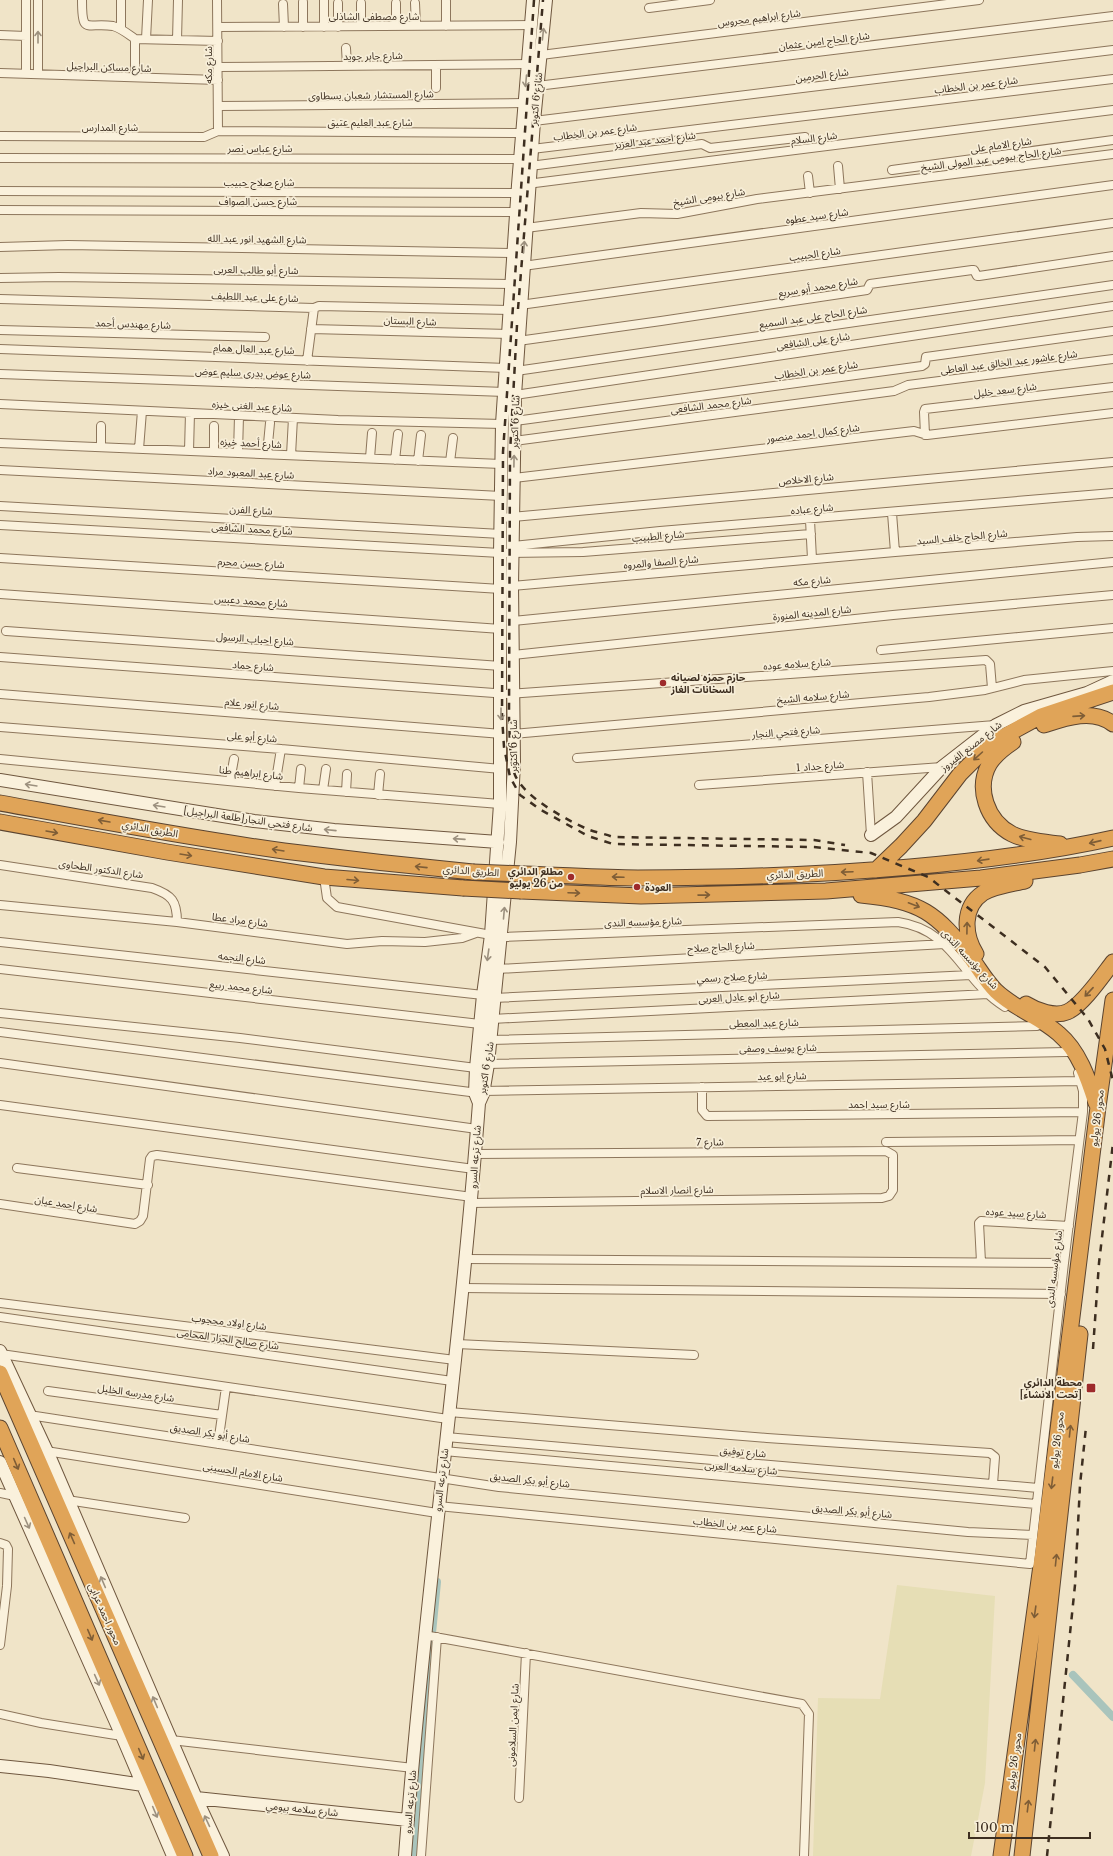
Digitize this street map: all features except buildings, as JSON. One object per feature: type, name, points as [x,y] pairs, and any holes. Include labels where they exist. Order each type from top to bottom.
[{"type":"highway","points":[[872,870],[901,846],[924,821],[960,774],[997,740],[1041,716],[1113,692]]},
{"type":"highway","points":[[1077,846],[1026,839],[1012,834],[1001,827],[991,816],[985,804],[983,790],[985,776],[990,763],[999,752],[1022,736],[1043,725],[1076,716],[1094,716],[1113,724]]},
{"type":"highway","name":"الطريق الدائري","points":[[0,803],[170,833],[283,850],[378,862],[473,872],[637,878],[825,873],[872,870],[977,861],[1077,846],[1113,838]]},
{"type":"highway","name":"الطريق الدائري","points":[[0,822],[167,852],[324,877],[463,888],[641,896],[723,895],[826,891],[875,892]]},
{"type":"highway","points":[[875,892],[1080,865],[1113,859]]},
{"type":"highway","points":[[1080,865],[983,893],[971,906],[967,924],[968,939],[983,966],[1006,990],[1028,1005],[1053,1014],[1068,1012],[1079,1003],[1113,962]]},
{"type":"highway","points":[[875,892],[911,904],[932,914],[950,931],[996,991],[1020,1010],[1058,1033],[1069,1043],[1088,1079],[1098,1107]]},
{"type":"highway","name":"محور 26 يوليو","points":[[1001,1856],[1043,1551],[1098,1107],[1113,1000]]},
{"type":"highway","name":"محور 26 يوليو","points":[[1022,1856],[1113,1051]]},
{"type":"highway","name":"محور احمد عرابى","points":[[0,1373],[211,1856]]},
{"type":"highway","points":[[0,1428],[185,1856]]},
{"type":"street","points":[[26,0],[26,74]]},
{"type":"street","points":[[38,0],[38,74]]},
{"type":"street","points":[[82,0],[82,18],[85,24],[92,27],[114,26],[135,39],[218,40]]},
{"type":"street","points":[[121,0],[121,29]]},
{"type":"street","points":[[146,39],[148,0]]},
{"type":"street","points":[[177,40],[178,0]]},
{"type":"street","name":"شارع مكه","points":[[218,0],[218,131]]},
{"type":"street","points":[[324,0],[324,27]]},
{"type":"street","name":"شارع 6 اكتوبر","points":[[515,308],[512,284],[517,212],[523,186],[525,163],[522,133],[533,0]]},
{"type":"street","name":"شارع 6 اكتوبر","points":[[525,163],[532,149],[546,0]]},
{"type":"street","points":[[649,8],[710,0]]},
{"type":"street","name":"شارع ابراهيم محروس","points":[[541,55],[980,0]]},
{"type":"street","points":[[446,1],[446,26]]},
{"type":"street","points":[[303,2],[303,27]]},
{"type":"street","points":[[338,3],[338,27]]},
{"type":"street","points":[[361,3],[361,26]]},
{"type":"street","points":[[396,3],[396,26]]},
{"type":"street","points":[[415,3],[416,26]]},
{"type":"street","points":[[283,4],[284,27]]},
{"type":"street","name":"شارع الحاج امين عثمان","points":[[537,86],[1113,16]]},
{"type":"street","name":"شارع مصطفى الشاذلى","points":[[218,27],[531,25]]},
{"type":"street","points":[[0,35],[26,36]]},
{"type":"street","points":[[135,39],[135,77]]},
{"type":"street","points":[[346,48],[347,66]]},
{"type":"street","name":"شارع الحرمين","points":[[534,121],[1113,50]]},
{"type":"street","name":"شارع جابر جويد","points":[[218,67],[528,64]]},
{"type":"street","points":[[436,65],[436,88]]},
{"type":"street","name":"شارع مساكن البراجيل","points":[[0,73],[218,80]]},
{"type":"street","name":"شارع عمر بن الخطاب","points":[[532,149],[1113,79]]},
{"type":"street","name":"شارع المستشار شعبان بسطاوى","points":[[218,106],[524,103]]},
{"type":"street","name":"شارع السلام","points":[[523,186],[1113,110]]},
{"type":"street","name":"شارع عبد العليم عتيق","points":[[218,131],[522,133]]},
{"type":"street","name":"شارع المدارس","points":[[0,136],[204,137],[218,131]]},
{"type":"street","name":"شارع احمد عبد العزيز","points":[[525,163],[702,144],[710,148],[805,137]]},
{"type":"street","name":"شارع الامام على","points":[[892,170],[1113,140]]},
{"type":"street","name":"شارع الحاج بيومى عبد المولى الشيخ","points":[[872,185],[1113,154]]},
{"type":"street","name":"شارع عباس نصر","points":[[0,158],[525,163]]},
{"type":"street","points":[[838,166],[840,189]]},
{"type":"street","points":[[808,176],[810,193]]},
{"type":"street","name":"شارع بيومى الشيخ","points":[[526,228],[641,213],[677,214],[758,200],[872,185]]},
{"type":"street","name":"شارع سيد عطوه","points":[[523,266],[1113,185]]},
{"type":"street","name":"شارع 6 اكتوبر","points":[[507,552],[501,534],[507,518],[501,496],[502,424],[510,393],[515,308],[523,266],[526,228],[523,186]]},
{"type":"street","name":"شارع صلاح حبيب","points":[[0,191],[523,186]]},
{"type":"street","name":"شارع حسن الصواف","points":[[0,210],[517,212]]},
{"type":"street","name":"شارع الحبيب","points":[[515,308],[1113,223]]},
{"type":"street","name":"شارع الشهيد انور عبد الله","points":[[0,247],[68,245],[514,253]]},
{"type":"street","name":"شارع محمد أبو سريع","points":[[513,337],[661,321],[868,289],[870,284],[956,272],[973,270],[977,276],[979,276],[1113,256]]},
{"type":"street","name":"شارع أبو طالب العربى","points":[[0,278],[59,276],[512,284]]},
{"type":"street","name":"شارع الحاج على عبد السميع","points":[[511,370],[1113,285]]},
{"type":"street","name":"شارع على عبد اللطيف","points":[[0,299],[314,308],[319,306],[515,308]]},
{"type":"street","name":"شارع على الشافعى","points":[[510,393],[1113,306]]},
{"type":"street","points":[[307,361],[314,308]]},
{"type":"street","name":"شارع البستان","points":[[311,328],[513,337]]},
{"type":"street","name":"شارع مهندس أحمد","points":[[0,330],[264,338]]},
{"type":"street","name":"شارع عمر بن الخطاب","points":[[515,421],[922,366],[925,364],[926,356],[1113,331]]},
{"type":"street","name":"شارع عبد العال همام","points":[[0,350],[511,370]]},
{"type":"street","name":"شارع عاشور عبد الخالق عبد العاطى","points":[[908,385],[1113,358]]},
{"type":"street","name":"شارع عوض بدرى سليم عوض","points":[[0,374],[510,393]]},
{"type":"street","name":"شارع محمد الشافعى","points":[[514,441],[894,391],[908,385]]},
{"type":"street","name":"شارع سعد خليل","points":[[925,435],[925,410],[1113,387]]},
{"type":"street","name":"شارع 6 اكتوبر","points":[[507,694],[501,666],[501,629],[507,587],[507,518],[514,478],[515,421],[510,393]]},
{"type":"street","name":"شارع عبد الغنى خيزه","points":[[0,404],[239,416],[502,424]]},
{"type":"street","points":[[139,448],[142,411]]},
{"type":"street","points":[[189,450],[190,413]]},
{"type":"street","name":"شارع كمال احمد منصور","points":[[514,478],[914,431],[925,435],[1113,413]]},
{"type":"street","points":[[238,453],[239,416]]},
{"type":"street","points":[[291,455],[293,418]]},
{"type":"street","points":[[267,454],[270,423]]},
{"type":"street","points":[[101,426],[101,447]]},
{"type":"street","points":[[214,426],[214,452]]},
{"type":"street","points":[[370,458],[372,433]]},
{"type":"street","points":[[395,460],[398,434]]},
{"type":"street","points":[[418,460],[421,435]]},
{"type":"street","points":[[450,462],[453,438]]},
{"type":"street","name":"شارع أحمد خيزه","points":[[0,443],[501,464]]},
{"type":"street","name":"شارع الاخلاص","points":[[507,518],[1113,462]]},
{"type":"street","name":"شارع عبد المعبود مراد","points":[[0,470],[501,496]]},
{"type":"street","name":"شارع عباده","points":[[507,552],[660,531],[810,520],[1113,493]]},
{"type":"street","name":"شارع الفرن","points":[[0,506],[501,534]]},
{"type":"street","points":[[892,513],[895,552]]},
{"type":"street","points":[[810,520],[812,559]]},
{"type":"street","name":"شارع محمد الشافعى","points":[[0,525],[507,552]]},
{"type":"street","name":"شارع الطبيب","points":[[507,552],[583,552],[811,534]]},
{"type":"street","name":"شارع الحاج خلف السيد","points":[[812,559],[1077,537],[1113,536]]},
{"type":"street","name":"شارع حسن محرم","points":[[0,558],[507,587]]},
{"type":"street","name":"شارع الصفا والمروه","points":[[507,587],[812,559]]},
{"type":"street","name":"شارع مكه","points":[[513,621],[1113,562]]},
{"type":"street","name":"شارع 6 اكتوبر","points":[[480,1095],[476,1068],[480,1024],[498,969],[498,842],[501,769],[507,734],[507,694],[513,655],[513,621],[507,587]]},
{"type":"street","name":"شارع محمد دعبس","points":[[0,594],[501,629]]},
{"type":"street","name":"شارع المدينه المنورة","points":[[513,655],[893,614],[1113,595]]},
{"type":"street","points":[[881,650],[1113,628]]},
{"type":"street","name":"شارع احباب الرسول","points":[[6,631],[501,666]]},
{"type":"street","name":"شارع حماد","points":[[0,657],[507,694]]},
{"type":"street","name":"شارع سلامه عوده","points":[[507,694],[986,660],[990,664],[992,688]]},
{"type":"street","name":"شارع سلامه الشيخ","points":[[507,734],[929,697],[992,688],[1024,680],[1113,671]]},
{"type":"street","name":"شارع مصنع الفيروز","points":[[870,835],[896,818],[942,767],[996,725],[1024,711],[1087,693],[1103,687],[1113,681]]},
{"type":"street","name":"شارع انور علام","points":[[0,694],[507,734]]},
{"type":"street","name":"شارع فتحي النجار","points":[[578,758],[996,725]]},
{"type":"street","name":"شارع أبو على","points":[[0,728],[281,749],[501,769]]},
{"type":"street","name":"شارع 6 اكتوبر","points":[[480,1095],[488,1064],[491,1040],[492,1019],[488,996],[510,842],[514,763],[507,734]]},
{"type":"street","points":[[275,786],[281,749]]},
{"type":"street","name":"شارع ابراهيم طنا","points":[[0,759],[275,786],[500,804]]},
{"type":"street","points":[[230,781],[234,759]]},
{"type":"street","name":"شارع حداد 1","points":[[699,785],[942,767]]},
{"type":"street","points":[[323,790],[326,769]]},
{"type":"street","points":[[299,788],[301,770]]},
{"type":"street","points":[[867,772],[870,835]]},
{"type":"street","points":[[346,792],[347,774]]},
{"type":"street","points":[[378,795],[380,774]]},
{"type":"street","name":"شارع فتحي النجار[طلعة البراجيل]","points":[[0,780],[254,821],[334,830],[498,842]]},
{"type":"street","name":"شارع الدكتور الطحاوى","points":[[0,865],[152,888],[164,893],[174,900],[177,910],[177,922]]},
{"type":"street","name":"شارع مؤسسه الندى","points":[[324,877],[328,898],[336,907],[497,936],[898,922],[924,928],[936,935],[988,994],[1048,1033],[1067,1052],[1073,1061],[1081,1081],[1083,1112],[1030,1564]]},
{"type":"street","name":"شارع مراد عطا","points":[[0,905],[177,922],[347,944],[425,942],[462,938],[476,932]]},
{"type":"street","name":"شارع النجمه","points":[[0,942],[488,996]]},
{"type":"street","name":"شارع الحاج صلاح","points":[[498,969],[945,944]]},
{"type":"street","name":"شارع محمد ربيع","points":[[0,969],[480,1024]]},
{"type":"street","name":"شارع صلاح رسمي","points":[[488,996],[971,975]]},
{"type":"street","name":"شارع ابو عادل العربى","points":[[492,1019],[988,994]]},
{"type":"street","points":[[0,1013],[240,1038],[476,1068]]},
{"type":"street","name":"شارع عبد المعطى","points":[[491,1040],[1037,1026]]},
{"type":"street","name":"شارع ابو عيد","points":[[0,1032],[480,1095],[702,1087],[1081,1081]]},
{"type":"street","name":"شارع يوسف وصفى","points":[[488,1064],[1067,1052]]},
{"type":"street","points":[[0,1063],[477,1129]]},
{"type":"street","name":"شارع سيد احمد","points":[[702,1087],[702,1110],[707,1116],[1083,1112]]},
{"type":"street","name":"شارع ترعه السرو","points":[[405,1856],[424,1635],[441,1508],[447,1479],[451,1438],[452,1381],[472,1200],[480,1095]]},
{"type":"street","points":[[0,1105],[474,1169]]},
{"type":"street","points":[[886,1142],[1079,1140]]},
{"type":"street","name":"شارع 7","points":[[475,1154],[889,1151],[893,1158],[893,1190],[890,1196],[882,1198]]},
{"type":"street","name":"شارع انصار الاسلام","points":[[148,1185],[150,1159],[152,1156],[163,1155],[472,1200],[882,1198]]},
{"type":"street","points":[[17,1168],[148,1185]]},
{"type":"street","name":"شارع احمد عيان","points":[[0,1204],[129,1225],[135,1224],[143,1216],[148,1185]]},
{"type":"street","name":"شارع سيد عوده","points":[[981,1262],[979,1223],[981,1221],[1069,1226]]},
{"type":"street","points":[[466,1259],[981,1262],[1064,1264]]},
{"type":"street","points":[[463,1288],[1061,1294]]},
{"type":"street","name":"شارع اولاد محجوب","points":[[0,1303],[455,1360]]},
{"type":"street","name":"شارع صالح الجزار المحامى","points":[[0,1317],[452,1381]]},
{"type":"street","points":[[457,1344],[694,1355]]},
{"type":"street","points":[[1,1352],[226,1387],[451,1414],[992,1454],[996,1460],[993,1484]]},
{"type":"street","points":[[1,1352],[46,1451],[196,1798],[223,1856]]},
{"type":"street","points":[[218,1444],[226,1387]]},
{"type":"street","name":"شارع مدرسه الخليل","points":[[48,1391],[222,1415]]},
{"type":"street","name":"شارع أبو بكر الصديق","points":[[29,1415],[499,1487],[968,1532],[1033,1536]]},
{"type":"street","name":"شارع توفيق","points":[[451,1438],[1038,1488]]},
{"type":"street","name":"شارع الامام الحسينى","points":[[46,1451],[441,1508]]},
{"type":"street","name":"شارع سلامه العربى","points":[[449,1452],[1036,1504]]},
{"type":"street","points":[[0,1462],[122,1736],[173,1856]]},
{"type":"street","points":[[0,1494],[15,1496]]},
{"type":"street","points":[[67,1500],[185,1518]]},
{"type":"street","name":"شارع عمر بن الخطاب","points":[[441,1508],[1030,1564]]},
{"type":"street","points":[[0,1543],[6,1545],[8,1549],[0,1644]]},
{"type":"street","points":[[424,1635],[802,1704],[809,1714],[804,1856]]},
{"type":"street","name":"شارع ترعه السرو","points":[[421,1856],[436,1637]]},
{"type":"street","name":"شارع ايمن السلامونى","points":[[520,1798],[526,1653]]},
{"type":"street","points":[[0,1714],[41,1723],[122,1736]]},
{"type":"street","points":[[171,1740],[413,1768]]},
{"type":"street","points":[[0,1766],[143,1785]]},
{"type":"street","name":"شارع سلامه بيومي","points":[[196,1798],[408,1820]]},
{"type":"shaded area","points":[[897,1585],[995,1596],[985,1783],[971,1856],[813,1856],[818,1698],[880,1699]]},
{"type":"waterway","points":[[432,1633],[437,1582]]},
{"type":"waterway","points":[[413,1856],[432,1644]]},
{"type":"waterway","points":[[1073,1675],[1113,1717]]},
{"type":"railway","points":[[534,0],[503,452],[502,716],[504,747],[510,777],[520,795],[541,810],[588,836],[613,844],[814,847],[871,853],[928,877],[1045,967],[1088,1019],[1105,1049],[1113,1081]]},
{"type":"railway","points":[[518,309],[543,0]]},
{"type":"railway","points":[[517,325],[510,453],[509,717],[510,746],[513,768],[520,783],[536,799],[557,813],[587,829],[613,837],[814,840],[845,845]]},
{"type":"railway","points":[[1093,1349],[1099,1263],[1113,1143]]},
{"type":"railway","points":[[1047,1856],[1075,1585],[1080,1485],[1086,1427]]},
{"type":"place","name":"حازم حمزه لصيانه السخانات الغاز","points":[[663,683]]},
{"type":"place","name":"مطلع الدائري من 26 يوليو","points":[[571,877]]},
{"type":"place","name":"العودة","points":[[637,887]]},
{"type":"place","name":"محطة الدائري [تحت الانشاء]","points":[[1091,1388]]}]
